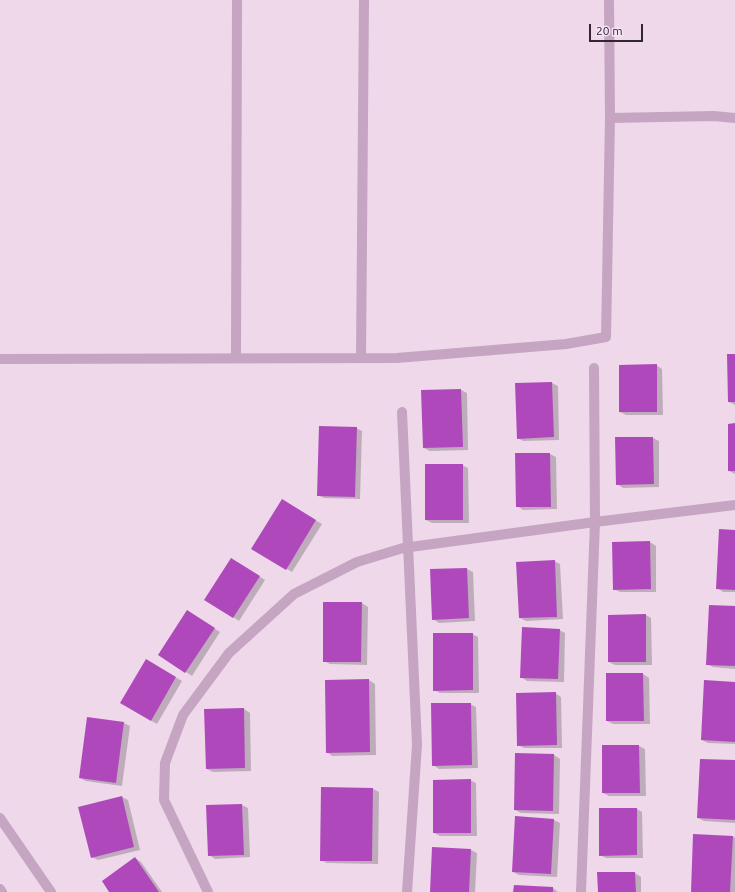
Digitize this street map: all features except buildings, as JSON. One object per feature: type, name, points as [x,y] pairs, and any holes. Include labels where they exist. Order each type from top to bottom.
[{"type":"street","points":[[236,358],[237,0]]},
{"type":"street","points":[[361,358],[364,0]]},
{"type":"street","points":[[0,359],[397,358],[566,344],[606,337],[610,118],[609,0]]},
{"type":"street","points":[[610,118],[714,116],[735,118]]},
{"type":"street","points":[[581,892],[595,522],[594,368]]},
{"type":"street","points":[[402,412],[417,745],[407,892]]},
{"type":"street","points":[[208,892],[164,800],[165,763],[183,715],[229,653],[294,594],[357,562],[408,547],[735,505]]},
{"type":"street","points":[[0,818],[50,892]]}]
